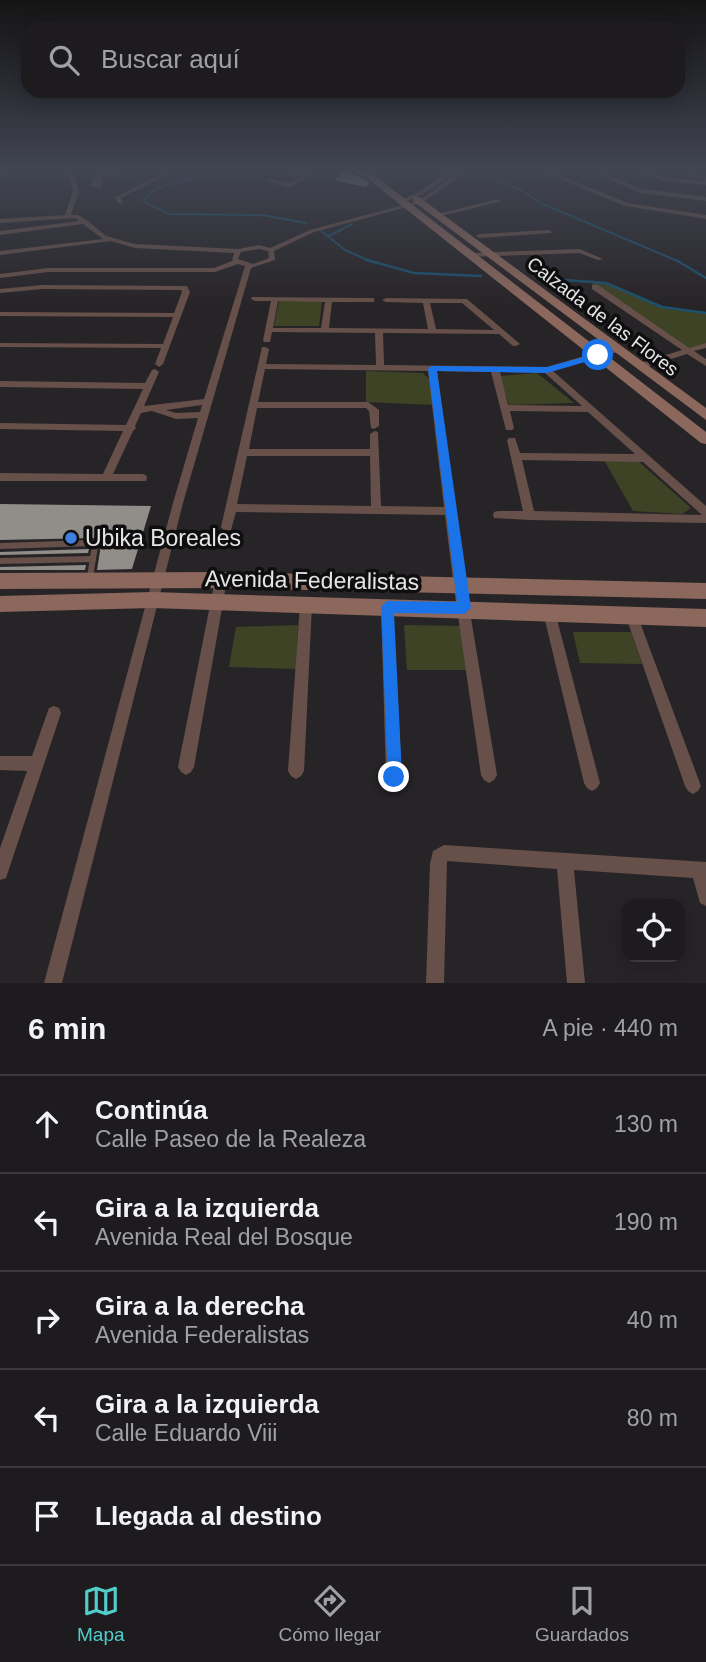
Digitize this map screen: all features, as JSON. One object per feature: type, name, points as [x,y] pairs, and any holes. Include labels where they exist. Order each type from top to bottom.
[{"type":"street","points":[[86,222],[0,233],[2,222],[68,215],[86,222],[96,232],[111,239],[157,248],[238,251],[267,249],[330,223],[361,215]]},
{"type":"street","name":"Calzada de las Flores","points":[[425,215],[470,255],[706,439]]},
{"type":"street","name":"Calzada de las Flores","points":[[437,215],[474,237],[488,253],[706,415]]},
{"type":"street","points":[[474,237],[549,232]]},
{"type":"street","points":[[0,253],[111,239]]},
{"type":"street","points":[[0,275],[29,271],[215,270],[270,261],[274,256],[267,249]]},
{"type":"street","points":[[238,251],[234,256],[242,264]]},
{"type":"street","points":[[470,255],[580,251],[600,259]]},
{"type":"street","points":[[53,983],[242,264]]},
{"type":"street","points":[[90,287],[101,270]]},
{"type":"street","points":[[104,288],[115,270]]},
{"type":"street","points":[[0,291],[28,287],[184,288],[186,292],[157,368],[106,478]]},
{"type":"street","points":[[595,287],[706,363]]},
{"type":"street","points":[[255,299],[371,300]]},
{"type":"street","points":[[227,527],[275,299]]},
{"type":"street","points":[[325,330],[329,299]]},
{"type":"street","points":[[386,300],[464,301],[516,344]]},
{"type":"street","points":[[426,300],[432,331]]},
{"type":"street","points":[[0,314],[177,315]]},
{"type":"street","points":[[269,330],[499,332]]},
{"type":"street","points":[[379,331],[380,368]]},
{"type":"street","points":[[0,345],[165,346]]},
{"type":"street","points":[[640,366],[706,345]]},
{"type":"street","points":[[261,366],[547,370],[618,349]]},
{"type":"street","points":[[432,368],[460,588],[489,775]]},
{"type":"street","points":[[495,369],[509,428]]},
{"type":"street","points":[[547,370],[706,512]]},
{"type":"street","points":[[0,384],[149,386]]},
{"type":"street","points":[[253,405],[368,405],[374,410],[376,510]]},
{"type":"street","points":[[138,410],[156,410],[176,416],[205,408]]},
{"type":"street","points":[[504,408],[591,409]]},
{"type":"street","points":[[0,426],[131,428]]},
{"type":"street","points":[[512,440],[530,516]]},
{"type":"street","points":[[243,452],[375,453]]},
{"type":"street","points":[[516,456],[646,458]]},
{"type":"street","points":[[0,477],[142,478]]},
{"type":"street","points":[[231,508],[450,511]]},
{"type":"street","points":[[498,515],[706,519]]},
{"type":"street","points":[[186,767],[221,580]]},
{"type":"street","name":"Avenida Federalistas","points":[[0,581],[221,580],[706,592]]},
{"type":"street","name":"Avenida Federalistas","points":[[0,604],[152,600],[464,608],[706,618]]},
{"type":"street","points":[[296,771],[306,605]]},
{"type":"street","points":[[387,607],[394,777]]},
{"type":"street","points":[[549,612],[592,783]]},
{"type":"street","points":[[632,617],[694,786]]},
{"type":"street","points":[[0,872],[54,713]]},
{"type":"street","points":[[0,764],[37,764]]},
{"type":"street","points":[[435,983],[439,857],[444,853],[703,870],[706,898]]},
{"type":"street","points":[[565,863],[576,983]]},
{"type":"lane","points":[[0,546],[92,543],[90,580]]},
{"type":"lane","points":[[0,561],[93,559]]},
{"type":"green space","points":[[589,280],[606,283],[661,307],[706,313],[706,343],[688,349],[595,287]]},
{"type":"green space","points":[[279,301],[322,301],[319,326],[274,326]]},
{"type":"green space","points":[[366,371],[423,373],[429,379],[434,405],[366,402]]},
{"type":"green space","points":[[537,373],[574,403],[509,405],[499,376]]},
{"type":"green space","points":[[604,460],[638,461],[691,508],[682,514],[633,511]]},
{"type":"green space","points":[[298,625],[296,669],[229,667],[236,627]]},
{"type":"green space","points":[[404,625],[465,626],[472,670],[407,670]]},
{"type":"green space","points":[[573,632],[631,632],[642,664],[580,663]]},
{"type":"building","name":"Ubika Boreales","points":[[0,504],[151,506],[132,569],[97,570],[101,545],[94,538],[0,540]]},
{"type":"building","points":[[89,549],[88,553],[0,555],[0,552]]},
{"type":"building","points":[[86,565],[85,570],[0,570],[0,567]]},
{"type":"waterway","points":[[249,215],[306,223]]},
{"type":"waterway","points":[[569,215],[678,261]]},
{"type":"waterway","points":[[329,236],[352,224]]},
{"type":"waterway","points":[[319,229],[345,250],[368,260]]},
{"type":"waterway","points":[[368,260],[414,273],[481,276]]},
{"type":"waterway","points":[[368,260],[372,262]]},
{"type":"waterway","points":[[678,261],[706,278]]},
{"type":"waterway","points":[[536,278],[606,283],[662,307],[706,313]]},
{"type":"place","name":"Ubika Boreales","points":[[71,538]]},
{"type":"route","points":[[394,777],[387,607],[464,608],[432,368],[547,370],[598,355]]}]
